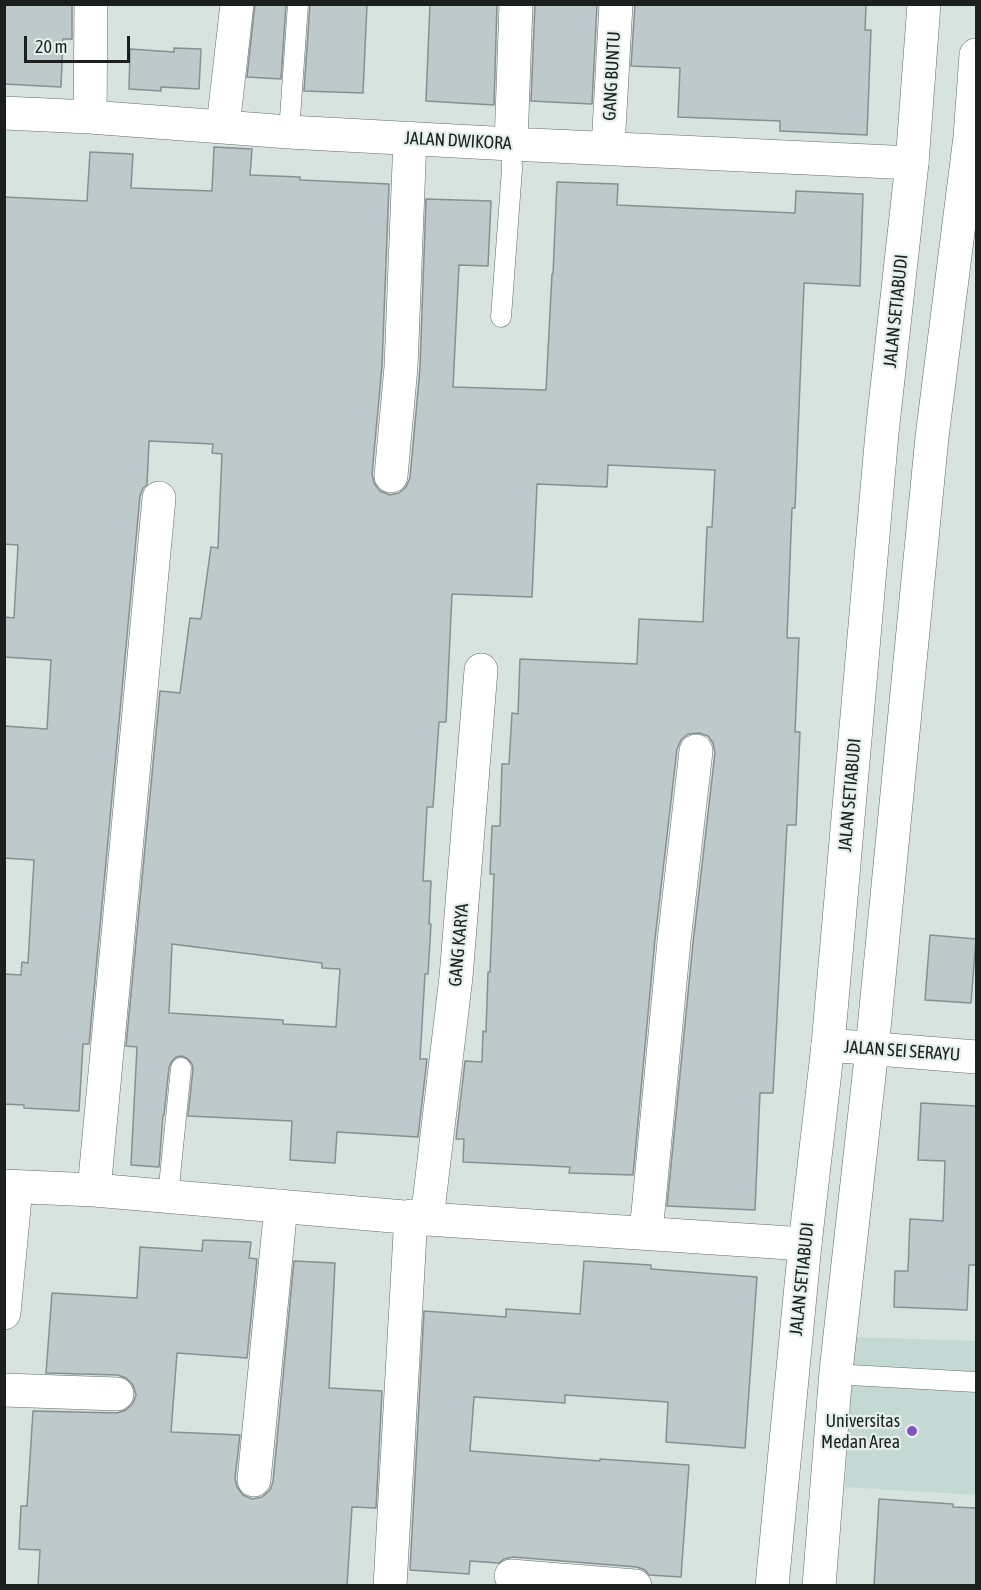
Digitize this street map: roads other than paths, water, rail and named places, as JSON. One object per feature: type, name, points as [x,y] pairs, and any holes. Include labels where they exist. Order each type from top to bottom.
[{"type":"street","points":[[90,117],[91,4]]},
{"type":"street","points":[[223,126],[237,4]]},
{"type":"street","points":[[511,144],[516,4]]},
{"type":"street","name":"GANG BUNTU","points":[[608,148],[616,4]]},
{"type":"street","name":"JALAN SETIABUDI","points":[[772,1586],[805,1244],[828,1045],[882,433],[912,164],[924,4]]},
{"type":"street","points":[[819,1586],[836,1371],[872,1049],[932,437],[973,137],[976,55]]},
{"type":"street","name":"JALAN DWIKORA","points":[[4,113],[289,132],[912,164]]},
{"type":"street","points":[[391,476],[401,366],[410,138]]},
{"type":"street","points":[[882,433],[932,437]]},
{"type":"street","points":[[94,1190],[159,498]]},
{"type":"street","name":"GANG KARYA","points":[[390,1586],[419,1218],[456,977],[481,670]]},
{"type":"street","points":[[646,1233],[674,941],[696,751]]},
{"type":"street","name":"JALAN SEI SERAYU","points":[[828,1045],[976,1057]]},
{"type":"street","points":[[4,1313],[10,1187],[94,1190],[419,1218],[805,1244]]},
{"type":"street","points":[[254,1480],[281,1206]]},
{"type":"street","points":[[4,1390],[117,1394]]},
{"type":"street","points":[[511,1576],[635,1586]]},
{"type":"lane","points":[[289,132],[298,4]]},
{"type":"lane","points":[[501,317],[512,169],[511,144]]},
{"type":"lane","points":[[168,1196],[181,1068]]},
{"type":"lane","points":[[836,1371],[850,1375],[976,1383]]},
{"type":"place","name":"Universitas Medan Area","points":[[912,1431]]}]
